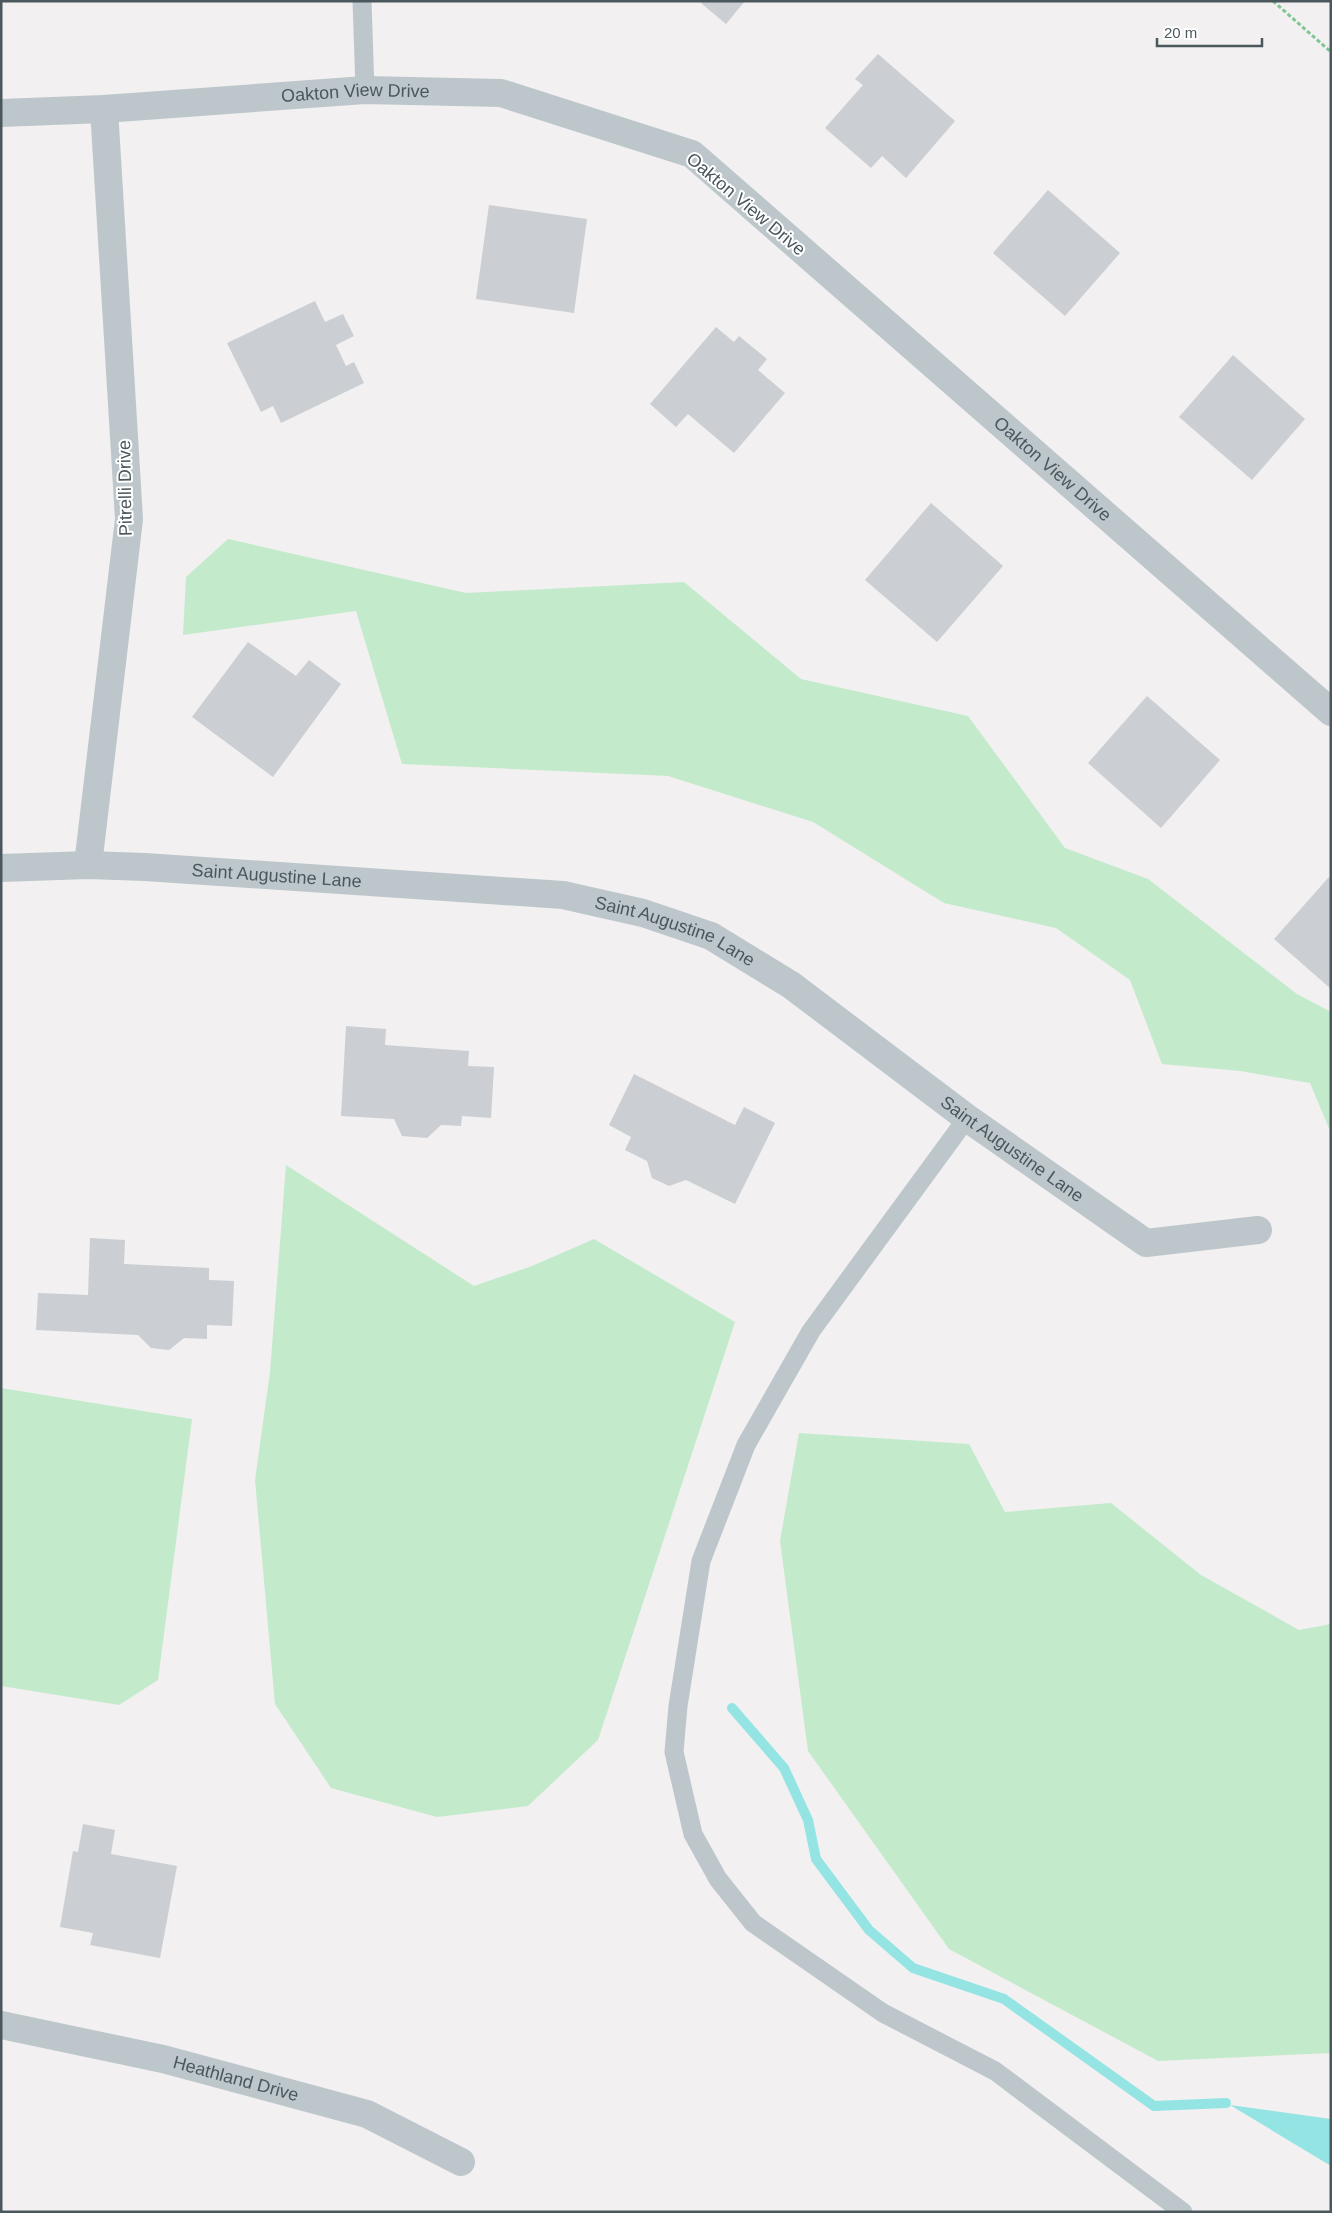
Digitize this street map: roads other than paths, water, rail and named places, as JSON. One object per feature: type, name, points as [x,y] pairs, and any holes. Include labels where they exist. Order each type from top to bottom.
[{"type":"street","name":"Oakton View Drive","points":[[1,112],[104,109],[365,90],[501,93],[692,154],[1331,712]]},
{"type":"street","name":"Pitrelli Drive","points":[[88,865],[129,519],[104,109]]},
{"type":"street","name":"Saint Augustine Lane","points":[[1,868],[88,865],[145,867],[563,895],[643,913],[711,936],[791,985],[967,1118],[1146,1243],[1258,1230]]},
{"type":"street","name":"Heathland Drive","points":[[1,2025],[164,2059],[367,2114],[461,2162]]},
{"type":"lane","points":[[362,1],[365,90]]},
{"type":"lane","points":[[967,1118],[811,1331],[746,1444],[701,1560],[678,1706],[674,1752],[693,1834],[718,1879],[753,1923],[883,2013],[995,2071],[1183,2212]]},
{"type":"water","points":[[1230,2105],[1331,2119],[1331,2166]]},
{"type":"waterway","points":[[732,1708],[784,1768],[808,1820],[816,1859],[869,1930],[913,1968],[1004,1999],[1154,2106],[1226,2103]]}]
